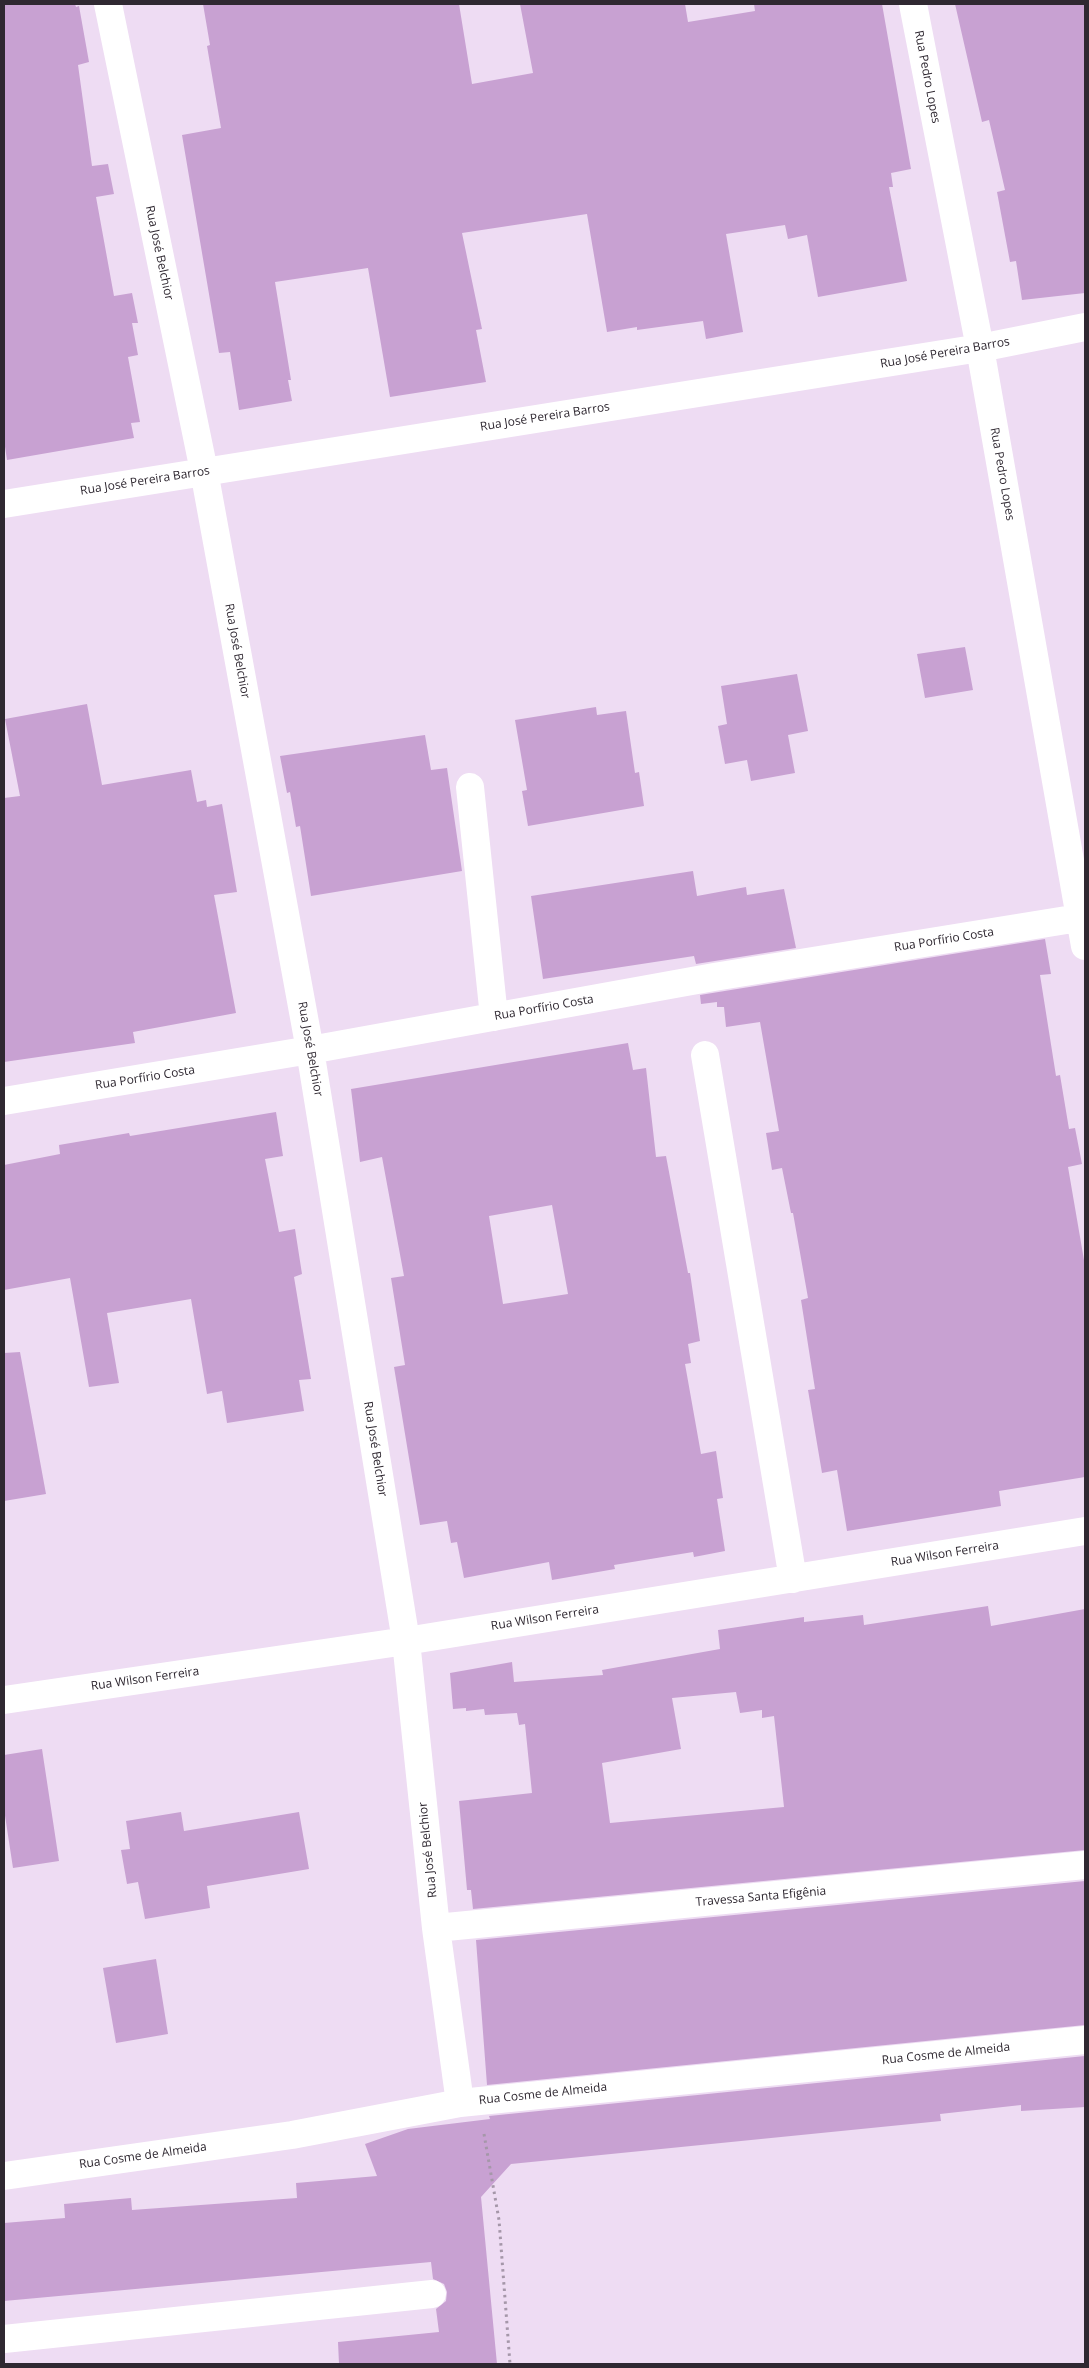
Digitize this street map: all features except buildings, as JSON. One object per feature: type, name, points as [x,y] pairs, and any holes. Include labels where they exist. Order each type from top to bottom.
[{"type":"street","name":"Rua José Belchior","points":[[108,4],[204,471],[310,1050],[406,1641],[436,1928],[469,2102]]},
{"type":"street","name":"Rua Pedro Lopes","points":[[913,4],[980,348],[1083,917],[1085,946]]},
{"type":"street","name":"Rua José Pereira Barros","points":[[4,504],[980,348],[1085,327]]},
{"type":"street","points":[[470,787],[494,1017]]},
{"type":"street","name":"Rua Porfírio Costa","points":[[4,1101],[310,1050],[714,977],[1083,917]]},
{"type":"street","points":[[705,1055],[793,1579]]},
{"type":"street","name":"Rua Wilson Ferreira","points":[[4,1700],[406,1641],[1085,1531]]},
{"type":"street","name":"Travessa Santa Efigênia","points":[[436,1928],[1085,1866]]},
{"type":"street","name":"Rua Cosme de Almeida","points":[[4,2176],[292,2135],[469,2102],[1085,2040]]},
{"type":"street","points":[[4,2339],[432,2294]]},
{"type":"path","points":[[469,2102],[499,2220],[510,2364]]}]
